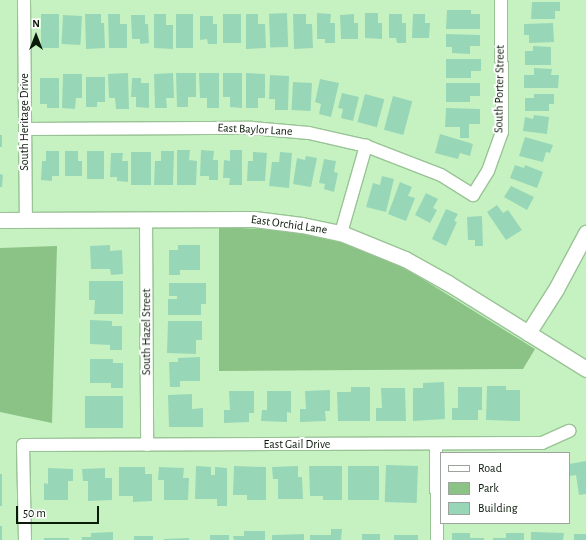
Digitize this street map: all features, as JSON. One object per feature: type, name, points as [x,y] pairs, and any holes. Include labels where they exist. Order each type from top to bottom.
[{"type":"street","name":"South Heritage Drive","points":[[24,0],[26,220]]},
{"type":"street","name":"South Porter Street","points":[[473,195],[488,171],[502,132],[501,0]]},
{"type":"street","name":"East Baylor Lane","points":[[25,129],[252,128],[309,133],[366,146],[441,175],[473,195]]},
{"type":"street","points":[[341,233],[366,146]]},
{"type":"street","name":"South Hazel Street","points":[[146,219],[147,445]]},
{"type":"street","name":"East Orchid Lane","points":[[0,220],[254,219],[296,224],[341,233],[405,259],[448,283],[586,369]]},
{"type":"street","points":[[528,332],[556,289],[586,233]]},
{"type":"street","name":"East Gail Drive","points":[[25,540],[23,445],[542,443],[569,431]]},
{"type":"street","points":[[436,444],[438,540]]},
{"type":"green space","points":[[219,227],[287,230],[338,241],[367,251],[400,265],[535,349],[523,369],[219,371]]},
{"type":"green space","points":[[57,246],[52,423],[0,412],[0,248]]},
{"type":"building","points":[[532,2],[560,2],[560,11],[555,11],[555,19],[531,19]]},
{"type":"building","points":[[447,10],[471,10],[471,14],[480,14],[480,29],[446,29]]},
{"type":"building","points":[[287,13],[288,47],[270,48],[269,14]]},
{"type":"building","points":[[317,13],[331,14],[330,23],[335,23],[335,43],[325,43],[325,39],[317,39]]},
{"type":"building","points":[[365,13],[378,13],[378,23],[382,23],[382,39],[365,38]]},
{"type":"building","points":[[41,14],[59,14],[59,48],[41,48]]},
{"type":"building","points":[[85,14],[101,14],[101,23],[104,23],[105,48],[86,49]]},
{"type":"building","points":[[108,14],[120,14],[120,24],[127,24],[127,48],[109,48]]},
{"type":"building","points":[[154,14],[166,14],[166,25],[173,25],[173,49],[154,48]]},
{"type":"building","points":[[176,14],[193,14],[193,48],[176,48]]},
{"type":"building","points":[[223,14],[241,14],[241,43],[223,43]]},
{"type":"building","points":[[246,14],[258,14],[258,24],[265,24],[266,48],[246,49]]},
{"type":"building","points":[[293,14],[306,14],[306,24],[312,24],[313,48],[294,49]]},
{"type":"building","points":[[354,14],[354,23],[358,23],[358,39],[341,39],[340,15]]},
{"type":"building","points":[[389,14],[402,14],[402,23],[406,23],[406,43],[397,43],[396,38],[389,38]]},
{"type":"building","points":[[413,14],[425,14],[425,23],[430,23],[429,38],[412,38]]},
{"type":"building","points":[[63,15],[82,16],[80,45],[61,44]]},
{"type":"building","points":[[131,15],[145,15],[145,24],[148,24],[149,43],[140,44],[140,39],[132,39]]},
{"type":"building","points":[[200,16],[213,16],[213,24],[217,24],[217,44],[208,44],[207,39],[200,40]]},
{"type":"building","points":[[553,23],[554,42],[529,43],[529,35],[524,35],[524,24]]},
{"type":"building","points":[[446,34],[480,35],[480,46],[470,46],[470,54],[452,53],[452,47],[446,47]]},
{"type":"building","points":[[533,46],[551,47],[551,65],[525,65],[525,51],[533,51]]},
{"type":"building","points":[[446,59],[481,59],[481,71],[471,71],[471,78],[446,78]]},
{"type":"building","points":[[534,68],[552,69],[551,75],[559,75],[558,88],[524,88],[524,75],[534,75]]},
{"type":"building","points":[[128,73],[129,109],[116,109],[115,98],[109,98],[108,74]]},
{"type":"building","points":[[173,73],[174,98],[166,98],[167,108],[155,108],[154,74]]},
{"type":"building","points":[[176,73],[196,73],[196,97],[188,97],[188,107],[177,107]]},
{"type":"building","points":[[199,73],[219,73],[219,108],[207,108],[207,98],[200,98]]},
{"type":"building","points":[[223,73],[242,73],[242,108],[230,107],[230,97],[223,97]]},
{"type":"building","points":[[246,73],[265,74],[265,98],[258,98],[258,108],[246,108]]},
{"type":"building","points":[[63,74],[82,74],[82,98],[76,98],[75,109],[62,108]]},
{"type":"building","points":[[270,75],[289,76],[288,110],[275,110],[275,99],[269,99]]},
{"type":"building","points":[[86,77],[105,77],[105,102],[97,102],[97,107],[86,107]]},
{"type":"building","points":[[40,78],[59,78],[59,108],[47,108],[47,104],[40,104]]},
{"type":"building","points":[[132,78],[141,78],[141,83],[149,83],[149,108],[136,107],[136,97],[131,97]]},
{"type":"building","points":[[320,79],[339,83],[331,117],[319,114],[321,104],[315,102]]},
{"type":"building","points":[[293,82],[312,83],[311,111],[292,110]]},
{"type":"building","points":[[446,83],[480,83],[480,96],[470,96],[470,102],[446,102]]},
{"type":"building","points":[[342,93],[359,97],[353,121],[341,118],[343,109],[338,108]]},
{"type":"building","points":[[365,94],[384,99],[377,127],[357,122]]},
{"type":"building","points":[[534,94],[554,94],[554,104],[549,104],[549,111],[525,111],[525,98],[534,98]]},
{"type":"building","points":[[393,96],[412,101],[403,135],[384,130]]},
{"type":"building","points":[[446,108],[480,109],[480,124],[469,124],[469,138],[460,138],[460,127],[445,127]]},
{"type":"building","points":[[534,115],[549,117],[547,134],[523,131],[525,117],[533,119]]},
{"type":"building","points":[[440,134],[473,144],[470,156],[460,153],[458,159],[435,153]]},
{"type":"building","points":[[0,135],[2,135],[2,147],[0,147]]},
{"type":"building","points":[[525,137],[553,145],[550,153],[546,152],[543,162],[519,156]]},
{"type":"building","points":[[177,150],[190,150],[189,160],[197,161],[196,185],[177,185]]},
{"type":"building","points":[[201,150],[214,151],[213,160],[218,160],[218,180],[209,180],[209,176],[200,176]]},
{"type":"building","points":[[230,150],[242,150],[242,185],[229,185],[230,178],[223,178],[224,160],[230,161]]},
{"type":"building","points":[[46,151],[59,151],[59,176],[52,176],[52,181],[41,180],[42,161],[46,161]]},
{"type":"building","points":[[65,151],[78,151],[78,161],[82,161],[82,176],[65,176]]},
{"type":"building","points":[[87,151],[104,151],[104,179],[87,179]]},
{"type":"building","points":[[161,151],[174,151],[173,185],[154,185],[155,161],[161,161]]},
{"type":"building","points":[[131,152],[151,152],[151,185],[131,185]]},
{"type":"building","points":[[253,152],[267,153],[265,181],[247,181],[248,161],[253,161]]},
{"type":"building","points":[[280,152],[292,153],[289,188],[269,186],[272,162],[279,162]]},
{"type":"building","points":[[111,153],[123,153],[122,161],[128,161],[128,182],[117,181],[117,177],[110,177]]},
{"type":"building","points":[[306,156],[317,158],[311,187],[293,184],[297,158],[305,160]]},
{"type":"building","points":[[324,159],[336,161],[334,172],[338,173],[334,192],[324,189],[325,184],[319,183]]},
{"type":"building","points":[[515,165],[524,168],[525,165],[543,172],[537,188],[510,178]]},
{"type":"building","points":[[0,174],[3,175],[2,187],[0,187]]},
{"type":"building","points":[[382,176],[394,179],[386,212],[366,207],[373,183],[380,185]]},
{"type":"building","points":[[400,182],[412,187],[408,196],[415,198],[406,221],[388,214]]},
{"type":"building","points":[[511,186],[534,197],[527,210],[504,197]]},
{"type":"building","points":[[426,193],[438,199],[433,208],[437,210],[430,223],[415,215]]},
{"type":"building","points":[[497,205],[503,213],[508,210],[522,230],[506,240],[487,212]]},
{"type":"building","points":[[446,209],[458,214],[454,221],[457,222],[446,246],[432,239]]},
{"type":"building","points":[[482,216],[483,246],[475,246],[475,240],[468,240],[467,217]]},
{"type":"building","points":[[110,245],[110,251],[122,250],[123,274],[111,275],[110,269],[91,269],[90,246]]},
{"type":"building","points":[[178,245],[200,245],[200,270],[180,270],[180,275],[169,275],[169,250],[178,250]]},
{"type":"building","points":[[89,281],[123,281],[123,314],[94,314],[95,300],[89,300]]},
{"type":"building","points":[[169,283],[206,283],[206,304],[201,304],[201,315],[168,315],[168,299],[177,299],[177,296],[169,296]]},
{"type":"building","points":[[90,320],[112,321],[112,326],[122,326],[122,350],[110,350],[110,345],[90,344]]},
{"type":"building","points":[[168,321],[202,321],[202,340],[196,340],[196,354],[167,353]]},
{"type":"building","points":[[200,357],[200,381],[180,381],[180,387],[170,387],[169,362],[178,362],[178,358]]},
{"type":"building","points":[[90,359],[113,359],[113,363],[123,363],[123,388],[111,388],[111,383],[90,383]]},
{"type":"building","points":[[444,382],[445,419],[413,421],[413,388],[423,388],[423,383]]},
{"type":"building","points":[[487,386],[506,386],[506,390],[520,390],[520,421],[486,420]]},
{"type":"building","points":[[351,387],[370,387],[370,421],[338,421],[337,392],[351,392]]},
{"type":"building","points":[[458,387],[482,387],[482,410],[478,410],[478,420],[452,420],[452,408],[458,408]]},
{"type":"building","points":[[381,388],[405,388],[406,421],[376,421],[376,408],[382,408]]},
{"type":"building","points":[[330,390],[330,411],[325,411],[326,421],[300,422],[300,409],[306,409],[305,391]]},
{"type":"building","points":[[229,391],[254,391],[254,413],[249,413],[249,422],[224,423],[224,410],[230,410]]},
{"type":"building","points":[[267,391],[291,391],[291,413],[287,412],[287,422],[261,421],[262,410],[267,410]]},
{"type":"building","points":[[192,394],[192,409],[203,408],[203,427],[169,427],[168,395]]},
{"type":"building","points":[[85,396],[123,396],[123,428],[85,428]]},
{"type":"building","points":[[586,461],[586,494],[579,495],[576,475],[570,476],[570,464]]},
{"type":"building","points":[[386,465],[418,466],[417,503],[385,502]]},
{"type":"building","points":[[196,466],[211,467],[211,475],[215,475],[215,467],[227,468],[227,506],[217,506],[217,499],[195,499]]},
{"type":"building","points":[[234,466],[266,467],[266,500],[247,500],[247,495],[233,495]]},
{"type":"building","points":[[298,466],[298,477],[302,477],[303,499],[278,499],[278,479],[273,479],[272,467]]},
{"type":"building","points":[[309,466],[342,466],[342,500],[323,500],[323,496],[310,496]]},
{"type":"building","points":[[348,466],[379,466],[379,500],[348,500]]},
{"type":"building","points":[[119,467],[145,467],[145,474],[152,474],[152,501],[133,502],[133,496],[119,496]]},
{"type":"building","points":[[159,467],[184,468],[183,478],[189,478],[188,500],[164,500],[164,480],[158,480]]},
{"type":"building","points":[[48,468],[73,469],[73,481],[68,481],[68,500],[44,500],[44,483],[48,484]]},
{"type":"building","points":[[105,468],[105,478],[112,478],[112,500],[88,501],[88,481],[83,481],[82,469]]},
{"type":"building","points":[[0,474],[2,474],[2,506],[0,506]]},
{"type":"building","points":[[0,526],[2,526],[2,540],[0,540]]},
{"type":"building","points":[[331,529],[342,529],[341,540],[310,540],[310,535],[331,535]]},
{"type":"building","points":[[244,531],[265,531],[265,540],[234,540],[233,536],[244,536]]},
{"type":"building","points":[[113,532],[113,540],[82,540],[82,537],[91,537],[91,533]]},
{"type":"building","points":[[531,532],[564,533],[563,540],[531,540]]},
{"type":"building","points":[[452,533],[470,533],[470,538],[484,538],[484,540],[452,540]]},
{"type":"building","points":[[506,533],[524,533],[524,540],[493,540],[493,538],[506,538]]},
{"type":"building","points":[[304,534],[304,540],[272,540],[272,535]]},
{"type":"building","points":[[362,534],[380,534],[380,540],[362,540]]},
{"type":"building","points":[[574,534],[586,534],[586,540],[574,540]]},
{"type":"building","points":[[210,535],[229,535],[229,540],[210,540]]},
{"type":"building","points":[[394,535],[418,535],[418,540],[394,540]]},
{"type":"building","points":[[134,536],[153,536],[153,540],[134,540]]},
{"type":"building","points":[[44,538],[69,538],[69,540],[44,540]]},
{"type":"building","points":[[189,538],[189,540],[164,540],[164,539]]}]
